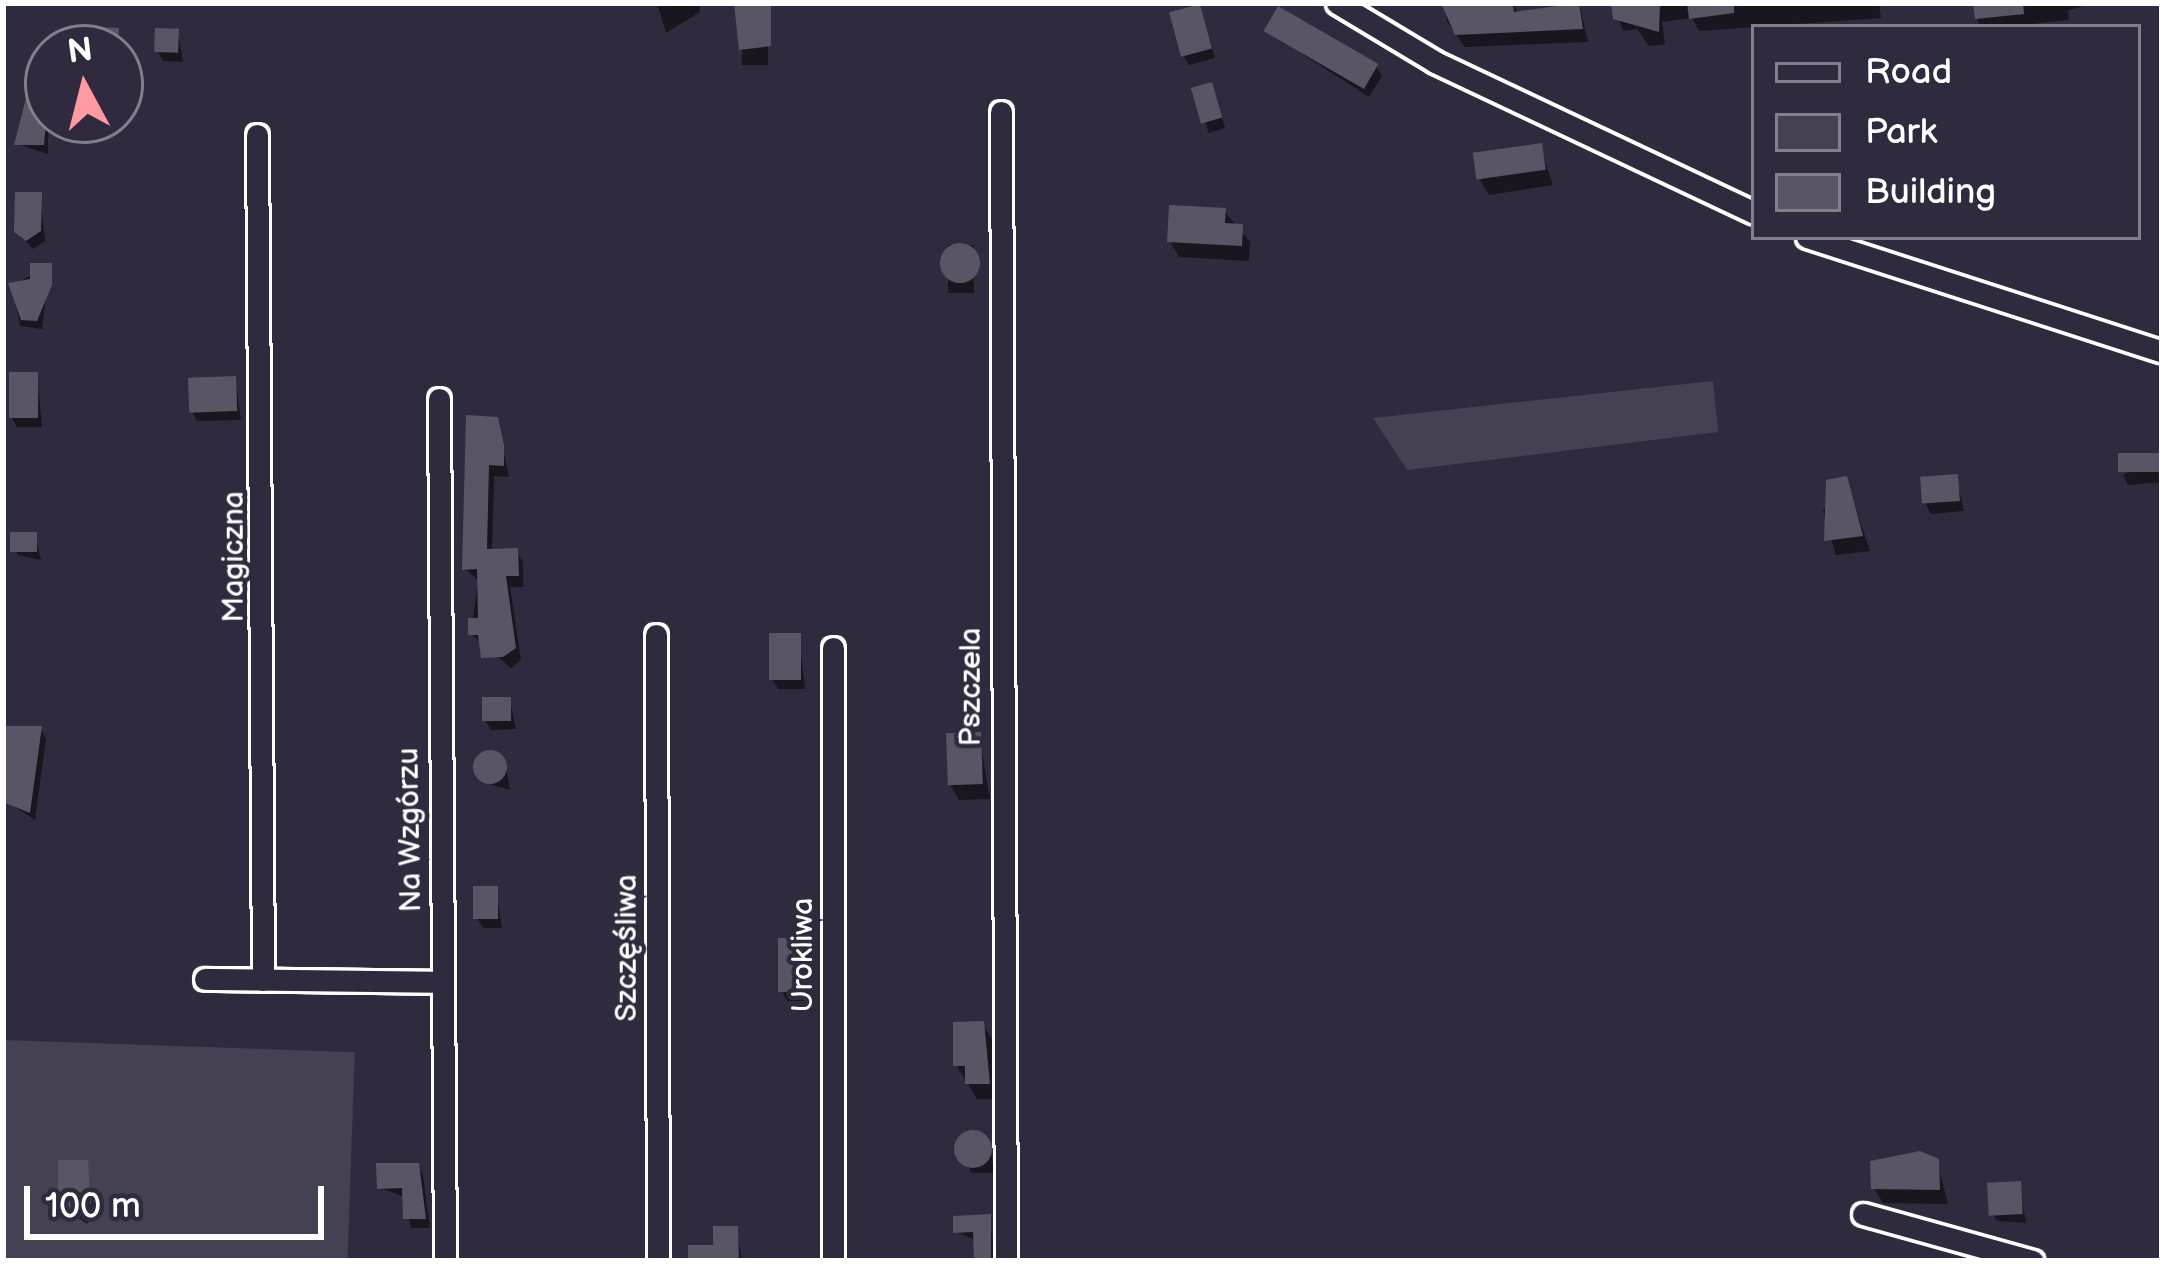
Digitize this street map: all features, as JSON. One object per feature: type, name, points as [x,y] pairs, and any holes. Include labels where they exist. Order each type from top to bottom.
[{"type":"street","points":[[1337,3],[1435,62],[1751,212]]},
{"type":"street","name":"Pszczela","points":[[1001,112],[1006,1261]]},
{"type":"street","name":"Magiczna","points":[[257,135],[263,980]]},
{"type":"street","points":[[1816,240],[2162,352]]},
{"type":"street","name":"Na Wzgórzu","points":[[439,399],[445,1261]]},
{"type":"street","name":"Szczęśliwa","points":[[656,635],[658,1261]]},
{"type":"street","name":"Urokliwa","points":[[833,648],[833,1261]]},
{"type":"street","points":[[205,979],[443,982]]},
{"type":"street","points":[[1863,1214],[2033,1261]]},
{"type":"green space","points":[[1713,381],[1718,432],[1407,470],[1373,418]]},
{"type":"green space","points":[[3,1040],[355,1052],[347,1261],[3,1261]]},
{"type":"building","points":[[734,3],[771,6],[771,46],[739,50]]},
{"type":"building","points":[[1441,3],[1513,3],[1514,12],[1579,3],[1583,29],[1455,35]]},
{"type":"building","points":[[1611,3],[1660,3],[1659,32],[1613,19]]},
{"type":"building","points":[[1687,3],[1734,3],[1734,13],[1689,19]]},
{"type":"building","points":[[1973,3],[2023,3],[2024,14],[1975,19]]},
{"type":"building","points":[[1200,4],[1212,48],[1181,57],[1169,12]]},
{"type":"building","points":[[1278,6],[1378,64],[1364,89],[1264,31]]},
{"type":"building","points":[[155,28],[179,29],[178,53],[154,52]]},
{"type":"building","points":[[1212,82],[1222,118],[1201,124],[1191,88]]},
{"type":"building","points":[[24,106],[24,144],[44,145],[14,145]]},
{"type":"building","points":[[1542,143],[1546,170],[1476,179],[1473,153]]},
{"type":"building","points":[[15,192],[42,192],[41,231],[26,241],[14,232]]},
{"type":"building","points":[[1169,205],[1226,208],[1225,223],[1243,224],[1242,246],[1167,242]]},
{"type":"building","points":[[960,243],[974,249],[980,263],[974,277],[960,283],[946,277],[940,263],[946,249]]},
{"type":"building","points":[[30,263],[52,263],[52,285],[37,321],[21,320],[8,283],[30,279]]},
{"type":"building","points":[[9,372],[38,372],[38,418],[9,418]]},
{"type":"building","points":[[236,376],[237,411],[189,413],[188,378]]},
{"type":"building","points":[[466,415],[498,417],[504,445],[504,466],[489,465],[487,549],[518,548],[519,576],[506,576],[516,648],[503,657],[481,658],[478,635],[468,635],[468,618],[478,618],[477,569],[462,570]]},
{"type":"building","points":[[2118,453],[2162,453],[2162,472],[2118,472]]},
{"type":"building","points":[[1958,474],[1960,501],[1922,504],[1920,477]]},
{"type":"building","points":[[1847,476],[1863,536],[1824,541],[1826,480]]},
{"type":"building","points":[[10,532],[37,532],[37,552],[10,552]]},
{"type":"building","points":[[769,633],[801,633],[801,680],[769,680]]},
{"type":"building","points":[[482,697],[511,697],[511,721],[482,721]]},
{"type":"building","points":[[5,726],[42,726],[30,813],[3,802]]},
{"type":"building","points":[[981,732],[983,784],[948,785],[946,733]]},
{"type":"building","points":[[490,750],[502,755],[507,767],[502,779],[490,784],[478,779],[473,767],[478,755]]},
{"type":"building","points":[[473,886],[498,886],[498,919],[473,919]]},
{"type":"building","points":[[778,938],[809,938],[809,992],[778,992]]},
{"type":"building","points":[[984,1021],[990,1084],[965,1084],[965,1066],[953,1066],[953,1022]]},
{"type":"building","points":[[973,1130],[986,1136],[992,1149],[986,1162],[973,1168],[960,1162],[954,1149],[960,1136]]},
{"type":"building","points":[[1920,1151],[1939,1159],[1940,1190],[1871,1189],[1870,1161]]},
{"type":"building","points":[[58,1160],[88,1160],[91,1203],[81,1215],[58,1208]]},
{"type":"building","points":[[376,1163],[419,1163],[426,1219],[403,1219],[402,1188],[377,1189]]},
{"type":"building","points":[[2021,1181],[2023,1214],[1989,1216],[1987,1183]]},
{"type":"building","points":[[991,1214],[991,1261],[974,1261],[973,1232],[953,1233],[953,1216]]},
{"type":"building","points":[[713,1226],[738,1226],[739,1261],[688,1261],[688,1245],[713,1245]]}]
